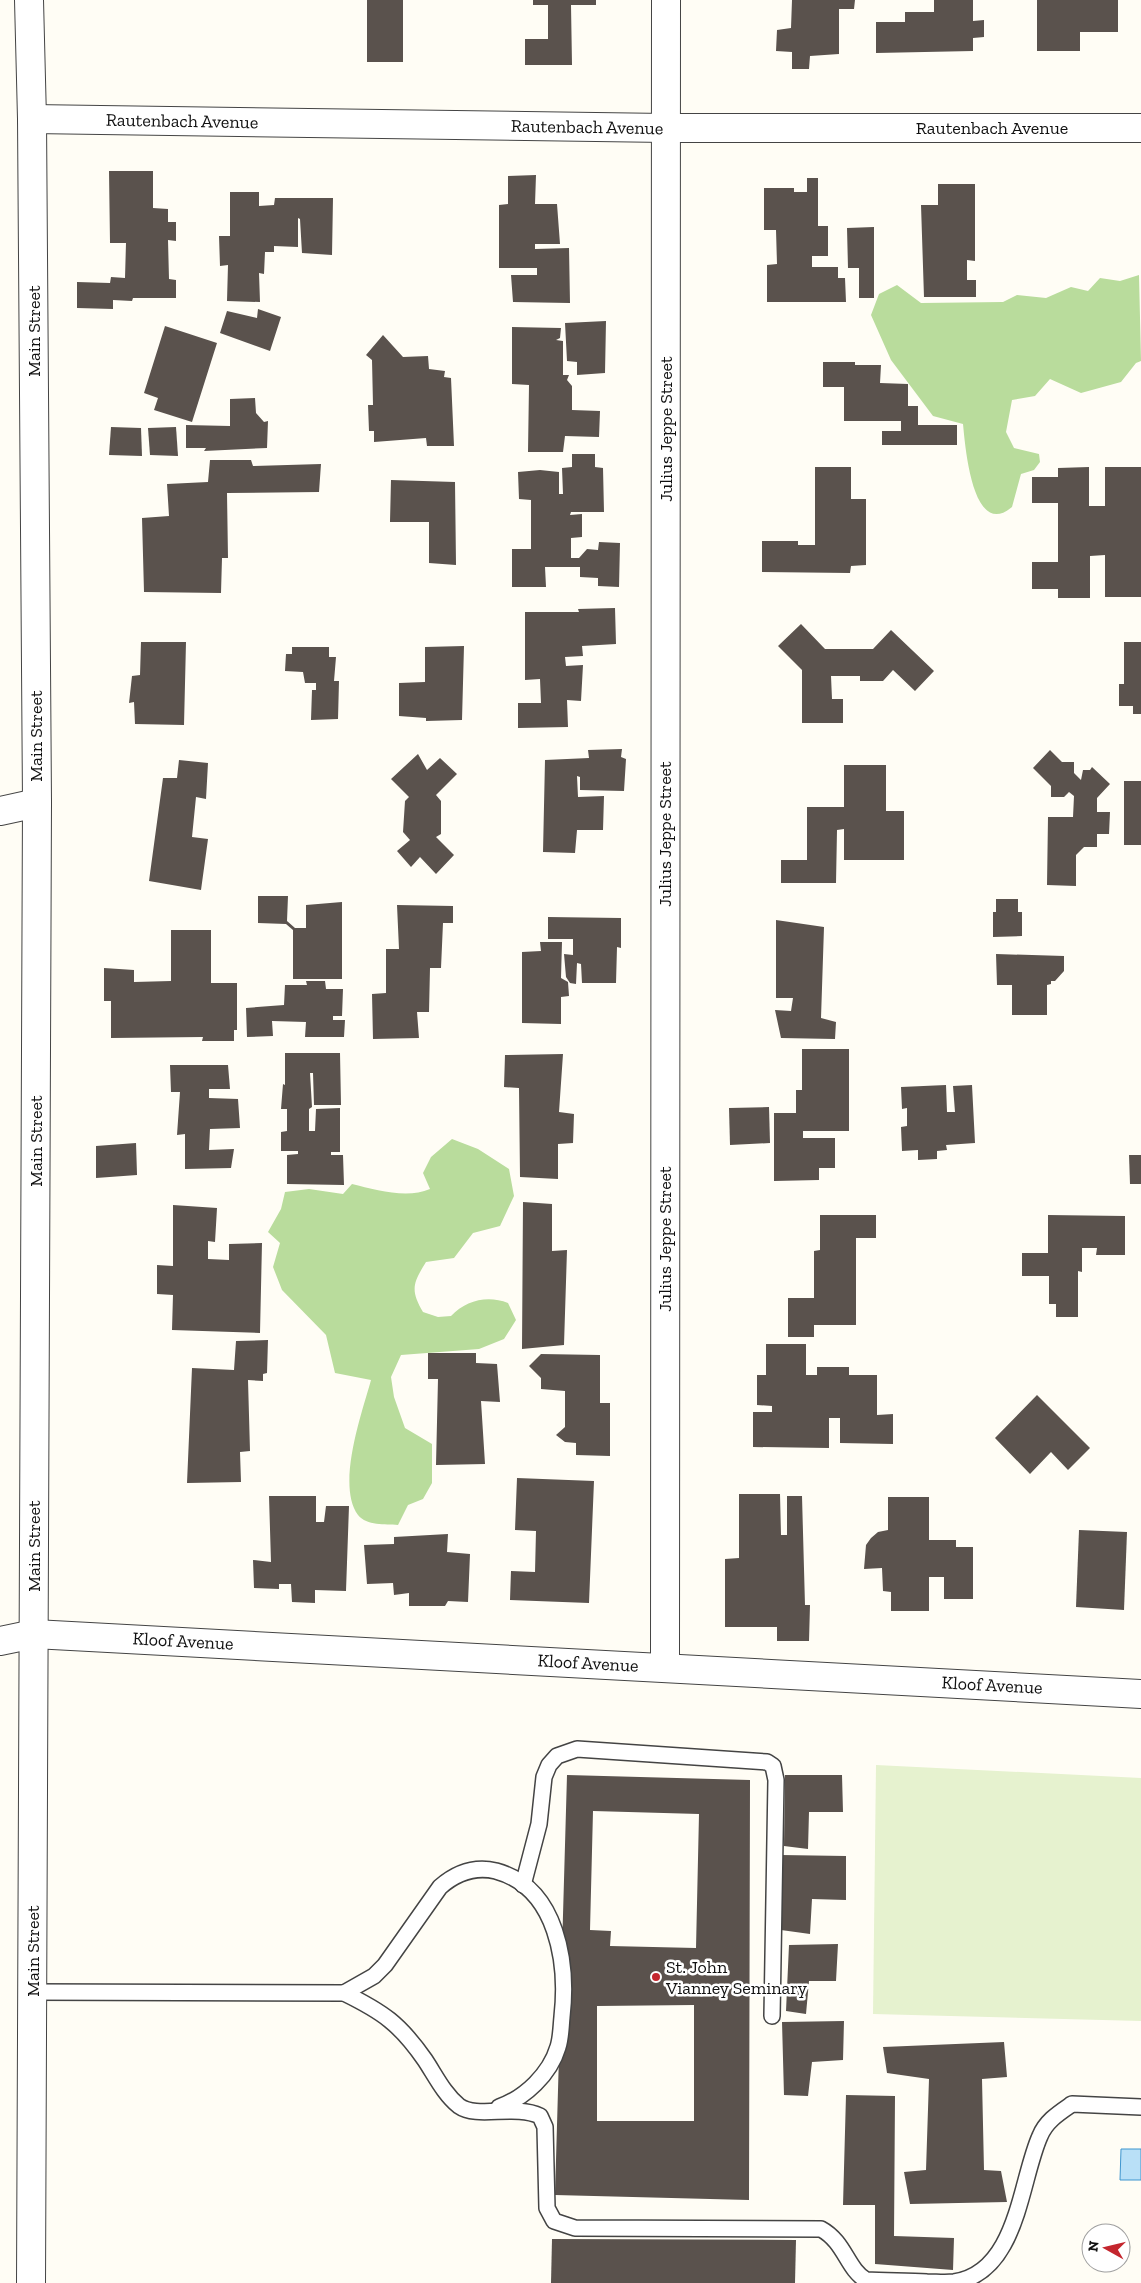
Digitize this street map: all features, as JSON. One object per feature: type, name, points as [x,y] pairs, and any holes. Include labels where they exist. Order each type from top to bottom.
[{"type":"street","name":"Main Street","points":[[29,0],[32,119],[37,803],[31,2283]]},
{"type":"street","name":"Julius Jeppe Street","points":[[665,1667],[666,0]]},
{"type":"street","name":"Rautenbach Avenue","points":[[32,119],[666,128],[1141,128]]},
{"type":"street","points":[[0,811],[37,803]]},
{"type":"street","name":"Kloof Avenue","points":[[0,1642],[34,1634],[1141,1694]]},
{"type":"lane","points":[[523,1885],[538,1824],[544,1777],[549,1765],[557,1756],[577,1749],[766,1762],[773,1766],[776,1780],[772,2016]]},
{"type":"lane","points":[[344,1993],[374,1976],[385,1965],[440,1887],[450,1879],[469,1871],[490,1870],[510,1877],[523,1885],[545,1910],[557,1934],[564,1967],[565,1988],[558,2046],[544,2074],[526,2092],[520,2097],[491,2110]]},
{"type":"lane","points":[[33,1992],[344,1993],[386,2015],[398,2025],[446,2092],[460,2107],[479,2112],[524,2110],[540,2116],[545,2127],[547,2208],[554,2221],[575,2228],[821,2229],[839,2242],[859,2276],[866,2280],[954,2282],[978,2273],[995,2255],[1013,2227],[1040,2136],[1056,2114],[1072,2104],[1141,2107]]},
{"type":"green space","points":[[1139,275],[1141,361],[1136,363],[1121,382],[1081,393],[1050,379],[1035,396],[1012,400],[1006,432],[1014,448],[1039,454],[1040,462],[1034,470],[1021,474],[1012,507],[998,514],[988,511],[979,501],[973,485],[963,424],[933,416],[891,360],[871,315],[879,294],[897,285],[921,303],[1003,302],[1017,295],[1046,298],[1071,287],[1088,291],[1100,278],[1120,281]]},
{"type":"green space","points":[[452,1139],[478,1149],[509,1169],[514,1196],[500,1226],[473,1233],[454,1258],[426,1262],[416,1281],[416,1298],[423,1312],[438,1317],[451,1316],[463,1306],[478,1300],[493,1299],[508,1303],[516,1320],[504,1339],[479,1349],[401,1355],[391,1377],[394,1397],[405,1428],[432,1444],[432,1483],[423,1499],[408,1505],[398,1525],[371,1523],[358,1515],[352,1502],[349,1486],[350,1468],[357,1429],[371,1380],[335,1373],[326,1335],[282,1290],[273,1267],[280,1243],[268,1232],[281,1209],[285,1192],[309,1189],[343,1194],[352,1184],[381,1191],[402,1193],[421,1192],[430,1189],[423,1173],[431,1157]]},
{"type":"green space","points":[[876,1765],[1141,1778],[1141,2021],[873,2014]]},
{"type":"water","points":[[1121,2149],[1141,2149],[1141,2180],[1120,2180]]},
{"type":"building","points":[[367,0],[403,0],[403,62],[367,62]]},
{"type":"building","points":[[533,0],[596,0],[596,5],[571,5],[572,65],[525,65],[525,39],[548,39],[548,5],[533,5]]},
{"type":"building","points":[[792,0],[855,0],[854,9],[839,9],[839,54],[810,56],[809,69],[792,69],[792,52],[776,51],[777,30],[791,28]]},
{"type":"building","points":[[934,0],[973,0],[973,21],[984,20],[984,37],[973,38],[973,51],[876,53],[876,22],[905,22],[905,12],[934,12]]},
{"type":"building","points":[[1037,0],[1118,0],[1118,32],[1080,32],[1080,51],[1037,51]]},
{"type":"building","points":[[109,171],[153,171],[153,208],[168,209],[168,222],[176,222],[176,241],[168,240],[169,279],[176,280],[176,298],[133,298],[132,301],[113,300],[113,309],[77,308],[77,282],[110,283],[111,277],[125,278],[126,243],[110,243]]},
{"type":"building","points":[[536,175],[535,204],[557,204],[560,244],[535,244],[535,249],[569,248],[570,303],[513,302],[511,275],[537,275],[537,268],[499,268],[499,205],[508,204],[508,176]]},
{"type":"building","points":[[807,178],[818,178],[818,226],[828,226],[828,256],[812,256],[812,267],[838,267],[838,278],[845,278],[846,302],[767,302],[767,265],[777,264],[776,230],[764,230],[764,188],[794,188],[794,192],[807,192]]},
{"type":"building","points":[[938,184],[975,184],[975,261],[967,260],[967,280],[976,280],[976,297],[924,297],[921,205],[938,205]]},
{"type":"building","points":[[230,192],[259,192],[259,206],[274,205],[275,198],[333,198],[332,255],[302,253],[300,219],[298,218],[298,247],[274,246],[274,252],[265,252],[264,274],[259,273],[260,302],[227,301],[228,265],[220,266],[219,236],[230,236]]},
{"type":"building","points":[[874,227],[874,298],[859,298],[859,268],[848,268],[847,228]]},
{"type":"building","points":[[258,309],[281,317],[270,351],[220,333],[227,311],[257,318]]},
{"type":"building","points":[[606,321],[605,373],[577,375],[577,362],[567,361],[565,323]]},
{"type":"building","points":[[165,326],[217,343],[192,422],[154,410],[158,398],[144,393]]},
{"type":"building","points":[[512,327],[561,328],[560,338],[556,340],[563,341],[563,375],[569,375],[567,380],[572,386],[572,410],[600,411],[599,437],[565,436],[563,452],[528,452],[529,385],[512,384]]},
{"type":"building","points":[[383,335],[403,357],[428,356],[429,369],[445,371],[444,377],[451,378],[454,446],[427,446],[426,438],[374,442],[374,431],[369,431],[368,405],[373,405],[372,360],[366,355]]},
{"type":"building","points":[[823,362],[855,362],[855,365],[881,365],[880,383],[908,384],[908,406],[918,406],[918,425],[957,425],[957,445],[882,445],[882,431],[901,431],[901,421],[844,421],[844,387],[823,387]]},
{"type":"building","points":[[255,398],[256,413],[264,422],[268,421],[267,448],[204,451],[206,448],[186,448],[186,425],[230,426],[230,399]]},
{"type":"building","points":[[111,427],[141,428],[142,456],[109,455]]},
{"type":"building","points":[[176,427],[178,456],[150,455],[148,428]]},
{"type":"building","points":[[572,454],[595,454],[595,467],[603,468],[604,512],[571,512],[570,515],[582,514],[582,537],[571,538],[571,558],[579,558],[587,549],[598,550],[599,542],[620,543],[619,587],[598,586],[598,578],[580,577],[580,567],[545,567],[546,587],[512,587],[512,549],[531,549],[531,500],[519,499],[518,472],[540,470],[559,472],[559,494],[563,494],[562,468],[572,467]]},
{"type":"building","points":[[210,460],[251,460],[253,466],[321,464],[319,492],[227,493],[228,558],[222,558],[221,593],[144,592],[142,518],[169,516],[167,484],[208,482]]},
{"type":"building","points":[[815,467],[851,467],[851,499],[866,499],[866,565],[851,566],[850,573],[762,572],[762,541],[798,541],[798,545],[815,545]]},
{"type":"building","points":[[1089,467],[1089,506],[1105,506],[1105,467],[1141,467],[1141,597],[1105,597],[1105,555],[1090,556],[1090,598],[1058,598],[1058,589],[1032,589],[1032,562],[1058,562],[1058,503],[1032,503],[1032,477],[1058,477],[1058,468]]},
{"type":"building","points":[[391,480],[455,482],[456,565],[429,563],[429,522],[390,522]]},
{"type":"building","points":[[615,608],[616,644],[582,646],[583,656],[565,657],[566,666],[583,665],[581,701],[567,700],[568,727],[518,728],[518,703],[541,703],[540,679],[525,680],[525,612],[579,612],[578,609]]},
{"type":"building","points":[[801,624],[825,649],[873,649],[891,630],[934,671],[915,691],[893,670],[883,681],[860,681],[860,676],[831,676],[832,699],[843,699],[843,723],[802,723],[802,670],[778,646]]},
{"type":"building","points":[[141,642],[186,642],[184,725],[135,724],[134,702],[129,703],[132,676],[140,675]]},
{"type":"building","points":[[1124,642],[1141,642],[1141,714],[1133,714],[1133,706],[1119,706],[1119,684],[1124,684]]},
{"type":"building","points":[[464,646],[462,720],[426,721],[426,718],[399,716],[399,683],[425,682],[425,647]]},
{"type":"building","points":[[292,647],[329,647],[329,657],[336,657],[334,681],[339,681],[338,719],[311,720],[312,690],[316,690],[316,683],[305,683],[303,672],[285,671],[286,654],[292,654]]},
{"type":"building","points":[[622,749],[621,757],[626,759],[624,791],[580,790],[580,777],[577,776],[578,797],[604,796],[603,830],[577,830],[575,853],[543,852],[545,760],[589,758],[588,750]]},
{"type":"building","points":[[1050,750],[1062,762],[1074,762],[1074,773],[1081,780],[1083,770],[1090,770],[1092,767],[1110,784],[1097,798],[1097,812],[1110,812],[1109,834],[1097,834],[1097,847],[1084,847],[1076,855],[1076,886],[1047,885],[1048,817],[1073,817],[1074,796],[1069,792],[1064,797],[1051,797],[1051,786],[1033,768]]},
{"type":"building","points":[[418,754],[427,770],[440,758],[457,774],[436,795],[441,801],[441,834],[436,837],[454,855],[436,874],[420,857],[411,867],[397,851],[410,840],[403,832],[405,801],[409,797],[391,779]]},
{"type":"building","points":[[179,760],[208,763],[206,799],[196,797],[192,837],[208,839],[201,890],[149,881],[163,778],[177,778]]},
{"type":"building","points":[[844,765],[886,765],[886,811],[904,811],[904,860],[844,860],[844,829],[837,830],[836,883],[781,883],[781,860],[807,860],[807,807],[844,807]]},
{"type":"building","points":[[1124,781],[1141,781],[1141,845],[1124,845]]},
{"type":"building","points":[[258,896],[288,896],[287,921],[295,928],[306,928],[306,905],[342,902],[342,979],[293,979],[293,930],[286,924],[258,923]]},
{"type":"building","points":[[996,899],[1018,899],[1018,912],[1022,912],[1022,936],[993,937],[993,912],[996,912]]},
{"type":"building","points":[[397,905],[453,906],[453,923],[443,923],[441,968],[430,968],[429,1012],[417,1012],[419,1038],[373,1039],[372,994],[386,993],[386,949],[399,949]]},
{"type":"building","points":[[548,917],[621,918],[621,948],[617,947],[616,983],[582,983],[581,964],[577,963],[576,984],[570,983],[566,977],[564,954],[573,955],[573,939],[548,939]]},
{"type":"building","points":[[776,920],[824,927],[821,1018],[836,1022],[835,1039],[781,1038],[775,1010],[791,1011],[793,998],[776,998]]},
{"type":"building","points":[[171,930],[211,930],[211,983],[237,983],[237,1030],[234,1030],[234,1041],[202,1041],[203,1037],[111,1038],[111,1001],[104,1001],[104,968],[134,970],[134,982],[171,981]]},
{"type":"building","points":[[540,942],[562,942],[561,978],[568,982],[569,996],[561,997],[561,1024],[522,1023],[522,952],[541,951]]},
{"type":"building","points":[[996,954],[1064,956],[1064,971],[1055,981],[1051,981],[1051,984],[1047,985],[1047,1015],[1012,1015],[1012,985],[997,985]]},
{"type":"building","points":[[306,981],[325,981],[326,989],[343,989],[342,1016],[333,1016],[333,1020],[345,1020],[344,1037],[305,1037],[306,1022],[272,1021],[273,1036],[247,1037],[246,1008],[284,1005],[285,985],[307,985]]},
{"type":"building","points":[[802,1049],[849,1049],[849,1131],[803,1131],[803,1138],[835,1138],[835,1168],[819,1168],[819,1180],[774,1181],[774,1113],[796,1113],[796,1090],[802,1090]]},
{"type":"building","points":[[285,1053],[340,1053],[341,1105],[314,1105],[313,1073],[310,1073],[312,1107],[309,1109],[309,1131],[315,1131],[316,1109],[340,1108],[340,1152],[331,1152],[331,1155],[343,1155],[344,1185],[287,1184],[287,1155],[298,1154],[298,1151],[281,1151],[281,1132],[287,1131],[287,1109],[281,1109],[283,1084],[285,1085]]},
{"type":"building","points":[[563,1054],[559,1112],[574,1114],[573,1143],[558,1144],[558,1179],[520,1177],[519,1088],[504,1087],[505,1055]]},
{"type":"building","points":[[170,1065],[228,1065],[230,1089],[209,1089],[209,1098],[238,1099],[240,1128],[210,1129],[209,1150],[234,1149],[231,1168],[185,1169],[185,1134],[177,1135],[180,1092],[171,1092]]},
{"type":"building","points":[[946,1085],[947,1112],[955,1112],[953,1086],[972,1085],[975,1143],[946,1145],[947,1150],[937,1151],[937,1159],[918,1160],[918,1150],[902,1151],[901,1127],[907,1126],[907,1108],[902,1109],[901,1087]]},
{"type":"building","points":[[769,1107],[770,1143],[730,1145],[729,1108]]},
{"type":"building","points":[[136,1143],[137,1175],[96,1178],[96,1146]]},
{"type":"building","points":[[1129,1155],[1141,1155],[1141,1184],[1130,1184]]},
{"type":"building","points":[[523,1202],[552,1204],[552,1251],[567,1250],[564,1345],[522,1349]]},
{"type":"building","points":[[173,1205],[217,1208],[215,1242],[208,1241],[208,1259],[229,1260],[229,1244],[262,1243],[260,1333],[172,1330],[173,1295],[157,1294],[157,1265],[173,1266]]},
{"type":"building","points":[[820,1215],[876,1215],[876,1238],[856,1238],[856,1325],[814,1325],[814,1337],[788,1337],[788,1298],[814,1298],[814,1251],[820,1250]]},
{"type":"building","points":[[1048,1215],[1125,1216],[1125,1255],[1096,1255],[1097,1248],[1082,1248],[1082,1272],[1078,1271],[1078,1317],[1056,1317],[1056,1304],[1049,1304],[1049,1276],[1022,1276],[1022,1253],[1048,1253]]},
{"type":"building","points":[[268,1340],[267,1373],[263,1374],[263,1381],[248,1380],[250,1451],[240,1452],[241,1482],[187,1483],[192,1368],[234,1370],[236,1341]]},
{"type":"building","points":[[766,1344],[806,1344],[806,1375],[817,1375],[817,1367],[849,1367],[849,1375],[877,1375],[877,1415],[893,1414],[893,1444],[840,1443],[840,1418],[829,1418],[829,1448],[753,1447],[753,1412],[772,1412],[772,1406],[757,1405],[757,1375],[766,1375]]},
{"type":"building","points":[[428,1353],[476,1353],[476,1363],[497,1364],[500,1402],[481,1401],[485,1464],[436,1465],[438,1379],[428,1379]]},
{"type":"building","points":[[541,1354],[600,1355],[600,1403],[610,1403],[610,1456],[576,1455],[576,1443],[565,1442],[556,1435],[565,1427],[565,1391],[541,1389],[541,1378],[529,1366]]},
{"type":"building","points":[[1037,1395],[1090,1448],[1068,1470],[1051,1452],[1030,1474],[995,1438]]},
{"type":"building","points":[[517,1478],[594,1481],[589,1603],[510,1600],[511,1571],[535,1572],[536,1531],[515,1530]]},
{"type":"building","points":[[739,1494],[780,1494],[781,1535],[787,1535],[787,1496],[802,1496],[805,1605],[810,1605],[809,1641],[777,1641],[777,1627],[725,1627],[725,1559],[739,1558]]},
{"type":"building","points":[[269,1496],[316,1496],[316,1522],[324,1522],[326,1506],[349,1506],[346,1591],[315,1590],[315,1603],[292,1602],[291,1584],[279,1584],[279,1589],[254,1588],[253,1560],[271,1562]]},
{"type":"building","points":[[888,1497],[929,1497],[929,1540],[956,1540],[956,1547],[973,1547],[973,1599],[944,1599],[944,1577],[929,1577],[929,1611],[891,1611],[891,1592],[883,1591],[882,1568],[864,1569],[866,1545],[878,1532],[888,1530]]},
{"type":"building","points":[[1079,1530],[1127,1532],[1124,1610],[1076,1607]]},
{"type":"building","points":[[448,1534],[447,1552],[470,1554],[468,1602],[448,1601],[445,1606],[409,1606],[409,1593],[394,1595],[393,1583],[367,1584],[364,1545],[394,1544],[394,1537]]},
{"type":"building","name":"St. John Vianney Seminary","points":[[567,1775],[750,1780],[749,2200],[555,2195]],"holes":[[[593,1811],[699,1814],[696,1948],[610,1946],[611,1931],[590,1930]],[[694,2005],[694,2121],[597,2121],[597,2006]]]},
{"type":"building","points":[[785,1775],[842,1775],[843,1812],[809,1812],[808,1849],[784,1846]]},
{"type":"building","points":[[781,1855],[846,1856],[846,1900],[812,1899],[810,1934],[781,1930]]},
{"type":"building","points":[[838,1944],[836,1981],[809,1981],[806,2014],[786,2011],[789,1945]]},
{"type":"building","points":[[844,2021],[843,2060],[812,2062],[808,2096],[784,2095],[782,2022]]},
{"type":"building","points":[[1004,2042],[1007,2077],[982,2079],[984,2170],[1001,2171],[1007,2202],[910,2204],[904,2172],[926,2170],[929,2079],[887,2073],[883,2047]]},
{"type":"building","points":[[846,2095],[895,2096],[894,2236],[954,2238],[953,2270],[875,2264],[875,2205],[843,2205]]},
{"type":"building","points":[[552,2239],[796,2240],[795,2283],[551,2283]]},
{"type":"place","name":"St. John Vianney Seminary","points":[[656,1977]]}]
